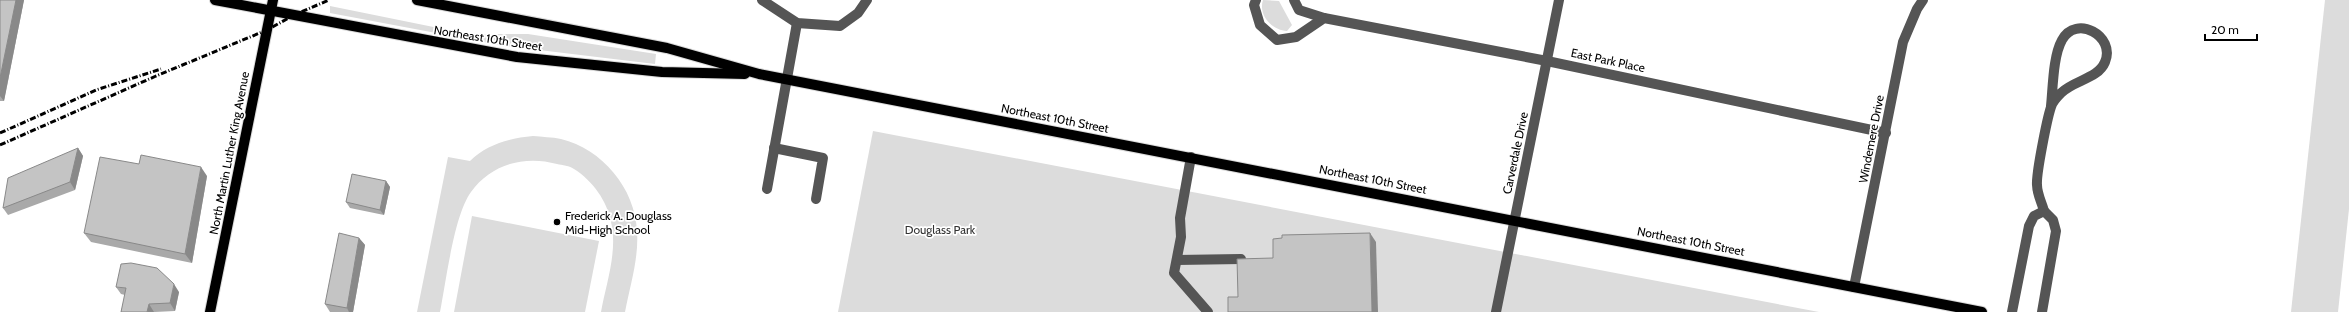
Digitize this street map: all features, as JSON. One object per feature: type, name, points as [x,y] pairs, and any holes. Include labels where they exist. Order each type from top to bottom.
[{"type":"main road","name":"Northeast 10th Street","points":[[215,0],[517,57],[662,72],[759,74]]},
{"type":"main road","name":"North Martin Luther King Avenue","points":[[211,312],[272,0]]},
{"type":"main road","name":"Northeast 10th Street","points":[[417,0],[667,48],[759,74],[787,80],[1514,219],[1982,312]]},
{"type":"street","points":[[762,0],[797,23],[840,26],[858,14],[868,0]]},
{"type":"street","points":[[1256,0],[1254,5],[1260,25],[1276,40],[1296,36],[1324,18]]},
{"type":"street","name":"East Park Place","points":[[1294,0],[1299,10],[1324,18],[1547,61],[1886,133]]},
{"type":"street","name":"Carverdale Drive","points":[[1496,312],[1559,0]]},
{"type":"street","name":"Windemere Drive","points":[[1854,286],[1886,133],[1903,42],[1917,9],[1923,0]]},
{"type":"street","points":[[767,189],[797,23]]},
{"type":"street","points":[[2042,312],[2056,231],[2053,220],[2044,211],[2036,185],[2051,106],[2058,53],[2062,39],[2072,30],[2084,28],[2097,33],[2106,43],[2107,56],[2102,68],[2062,92],[2051,106]]},
{"type":"street","points":[[774,148],[824,158],[816,199]]},
{"type":"street","points":[[1191,157],[1180,218],[1182,237],[1174,273],[1208,312]]},
{"type":"street","points":[[2012,312],[2028,226],[2034,216],[2044,211]]},
{"type":"street","points":[[1177,260],[1241,259]]},
{"type":"green space","points":[[1263,0],[1279,1],[1292,25],[1287,31],[1271,25],[1264,17],[1262,6]]},
{"type":"green space","points":[[2325,0],[2349,0],[2349,209],[2338,312],[2291,312]]},
{"type":"green space","points":[[330,6],[468,34],[528,34],[656,54],[655,64],[505,46],[330,13]]},
{"type":"green space","name":"Douglass Park","points":[[873,131],[1819,312],[838,312]]},
{"type":"green space","points":[[533,136],[551,137],[576,144],[603,161],[623,186],[635,215],[637,231],[637,251],[625,312],[601,312],[613,244],[611,222],[603,199],[587,179],[572,168],[545,161],[533,161],[510,164],[499,168],[479,182],[471,192],[465,203],[455,232],[440,312],[417,312],[448,157],[470,161],[491,146],[507,140]]},
{"type":"green space","points":[[472,216],[599,241],[585,312],[454,312]]},
{"type":"building","points":[[0,0],[16,0],[0,78]]},
{"type":"building","points":[[78,148],[70,182],[3,208],[8,178]]},
{"type":"building","points":[[141,155],[201,167],[185,254],[84,233],[100,157],[139,164]]},
{"type":"building","points":[[352,174],[386,181],[380,210],[346,202]]},
{"type":"building","points":[[339,233],[359,238],[347,308],[325,304]]},
{"type":"building","points":[[1370,233],[1372,312],[1228,312],[1228,297],[1238,297],[1237,259],[1273,258],[1273,239],[1282,238],[1282,235]]},
{"type":"building","points":[[131,263],[157,268],[174,284],[170,303],[149,304],[147,312],[121,312],[126,288],[116,287],[121,264]]},
{"type":"railway","points":[[0,145],[156,76],[267,30],[294,15],[329,0]]},
{"type":"railway","points":[[0,133],[96,90],[161,69]]},
{"type":"place","name":"Frederick A. Douglass Mid-High School","points":[[557,222]]}]
